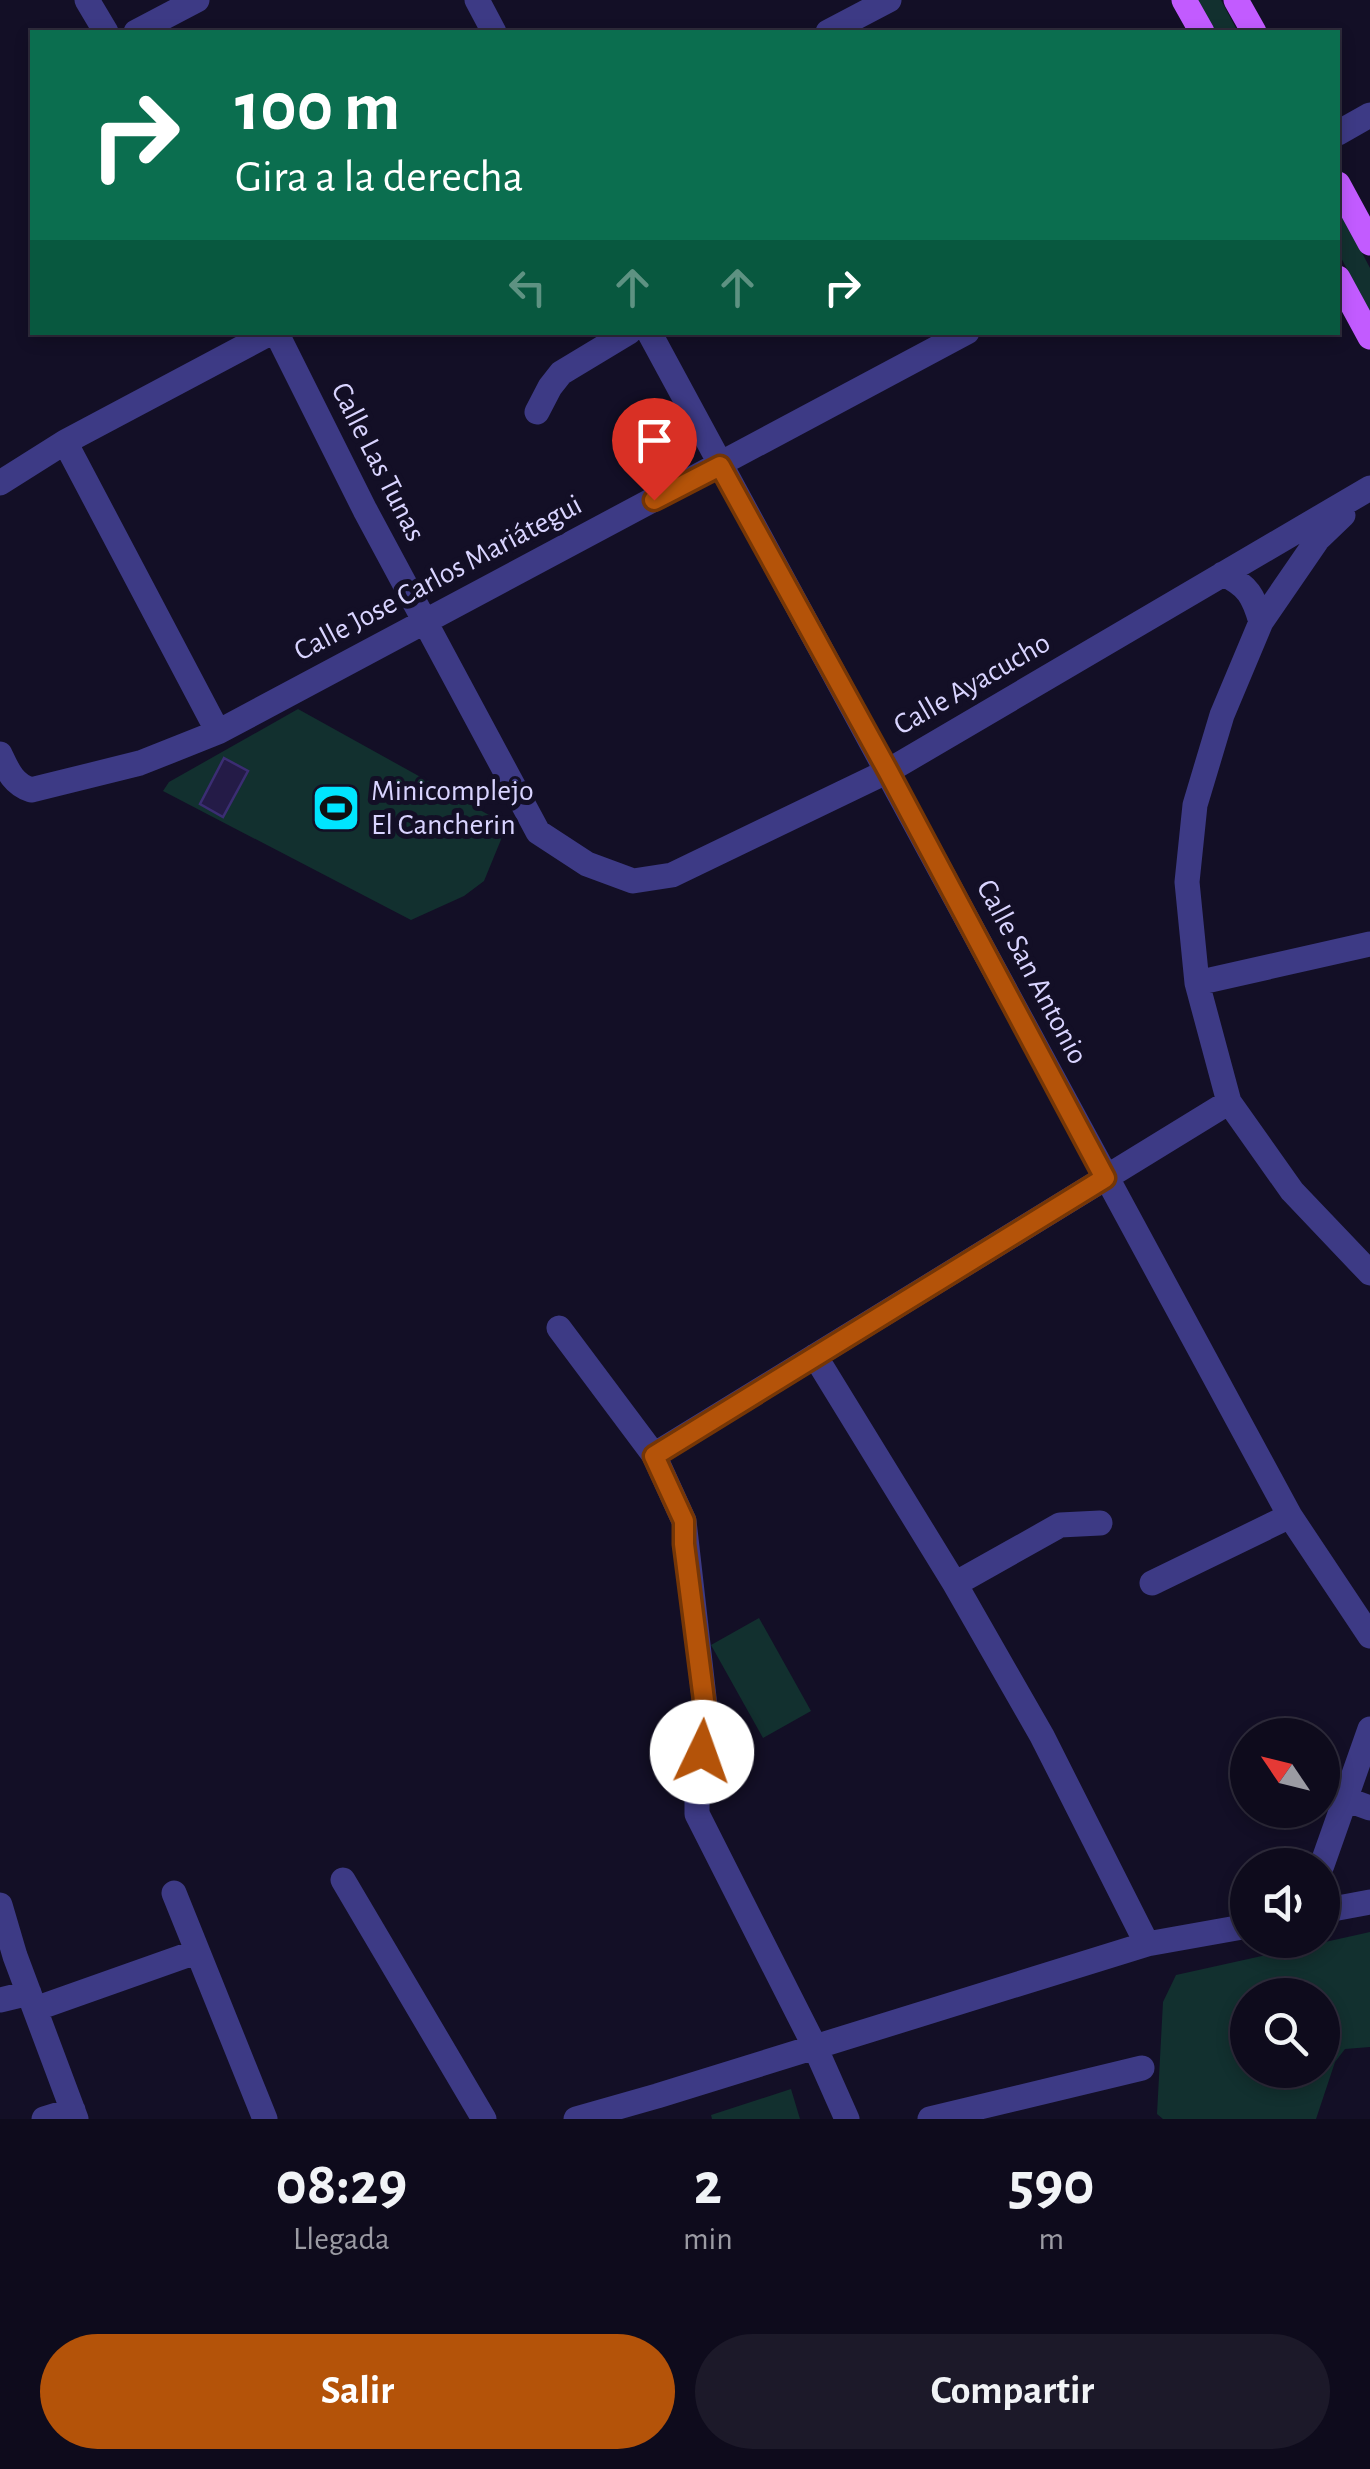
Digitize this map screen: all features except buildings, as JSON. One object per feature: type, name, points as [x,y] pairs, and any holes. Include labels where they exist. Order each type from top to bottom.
[{"type":"main road","points":[[1184,0],[1201,30]]},
{"type":"main road","points":[[1236,0],[1253,30]]},
{"type":"main road","points":[[1340,188],[1370,244]]},
{"type":"main road","points":[[1340,282],[1370,337]]},
{"type":"street","points":[[87,0],[105,30]]},
{"type":"street","points":[[140,30],[197,0]]},
{"type":"street","points":[[477,0],[493,30]]},
{"type":"street","points":[[832,30],[889,0]]},
{"type":"street","points":[[1340,132],[1370,115]]},
{"type":"street","points":[[0,483],[65,442],[268,335]]},
{"type":"street","name":"Calle Las Tunas","points":[[276,335],[538,832]]},
{"type":"street","points":[[537,412],[561,373],[624,335]]},
{"type":"street","name":"Calle San Antonio","points":[[650,335],[1290,1516],[1370,1636]]},
{"type":"street","name":"Calle Jose Carlos Mariátegui","points":[[17,792],[140,763],[218,732],[962,335]]},
{"type":"street","points":[[65,442],[218,732]]},
{"type":"street","points":[[1370,489],[1318,539],[1261,622],[1222,715],[1195,804],[1187,882],[1197,983],[1228,1102],[1292,1191],[1370,1273]]},
{"type":"street","name":"Calle Ayacucho","points":[[538,832],[588,864],[634,880],[672,875],[888,771],[1370,489]]},
{"type":"street","points":[[1224,574],[1239,581],[1249,592],[1261,622]]},
{"type":"street","points":[[0,754],[17,792]]},
{"type":"street","points":[[1197,983],[1370,944]]},
{"type":"street","points":[[654,1456],[1228,1102]]},
{"type":"street","points":[[559,1328],[654,1456],[684,1521],[707,1724],[697,1780],[697,1814],[848,2119]]},
{"type":"street","points":[[815,1356],[1042,1736],[1147,1944]]},
{"type":"street","points":[[1152,1584],[1290,1516]]},
{"type":"street","points":[[954,1584],[1060,1525],[1100,1523]]},
{"type":"street","points":[[1332,1848],[1358,1803],[1370,1728]]},
{"type":"street","points":[[343,1880],[484,2119]]},
{"type":"street","points":[[174,1894],[265,2119]]},
{"type":"street","points":[[1340,1906],[1368,1898]]},
{"type":"street","points":[[0,1905],[75,2115],[44,2119]]},
{"type":"street","points":[[576,2119],[662,2108],[815,2047],[1147,1944],[1230,1929]]},
{"type":"street","points":[[0,2000],[32,2001],[196,1952]]},
{"type":"street","points":[[930,2119],[1142,2068]]},
{"type":"green space","points":[[1197,0],[1221,0],[1237,30],[1213,30]]},
{"type":"green space","points":[[1340,211],[1370,268],[1370,313],[1340,256]]},
{"type":"green space","name":"Minicomplejo El Cancherin","points":[[298,709],[507,825],[484,881],[464,896],[411,920],[163,791],[169,782]]},
{"type":"green space","points":[[759,1618],[811,1711],[763,1738],[711,1645]]},
{"type":"green space","points":[[1370,1932],[1370,2047],[1345,2049],[1340,2056],[1340,1978],[1230,1978],[1230,2088],[1326,2088],[1316,2119],[1163,2119],[1157,2114],[1163,2002],[1176,1975],[1253,1958],[1340,1958],[1340,1939]]},
{"type":"green space","points":[[791,2089],[800,2119],[712,2119],[711,2115]]},
{"type":"place","name":"Minicomplejo El Cancherin","points":[[336,808]]},
{"type":"route","points":[[654,500],[720,466],[1105,1178],[654,1456],[684,1521],[707,1724],[702,1752]]}]
